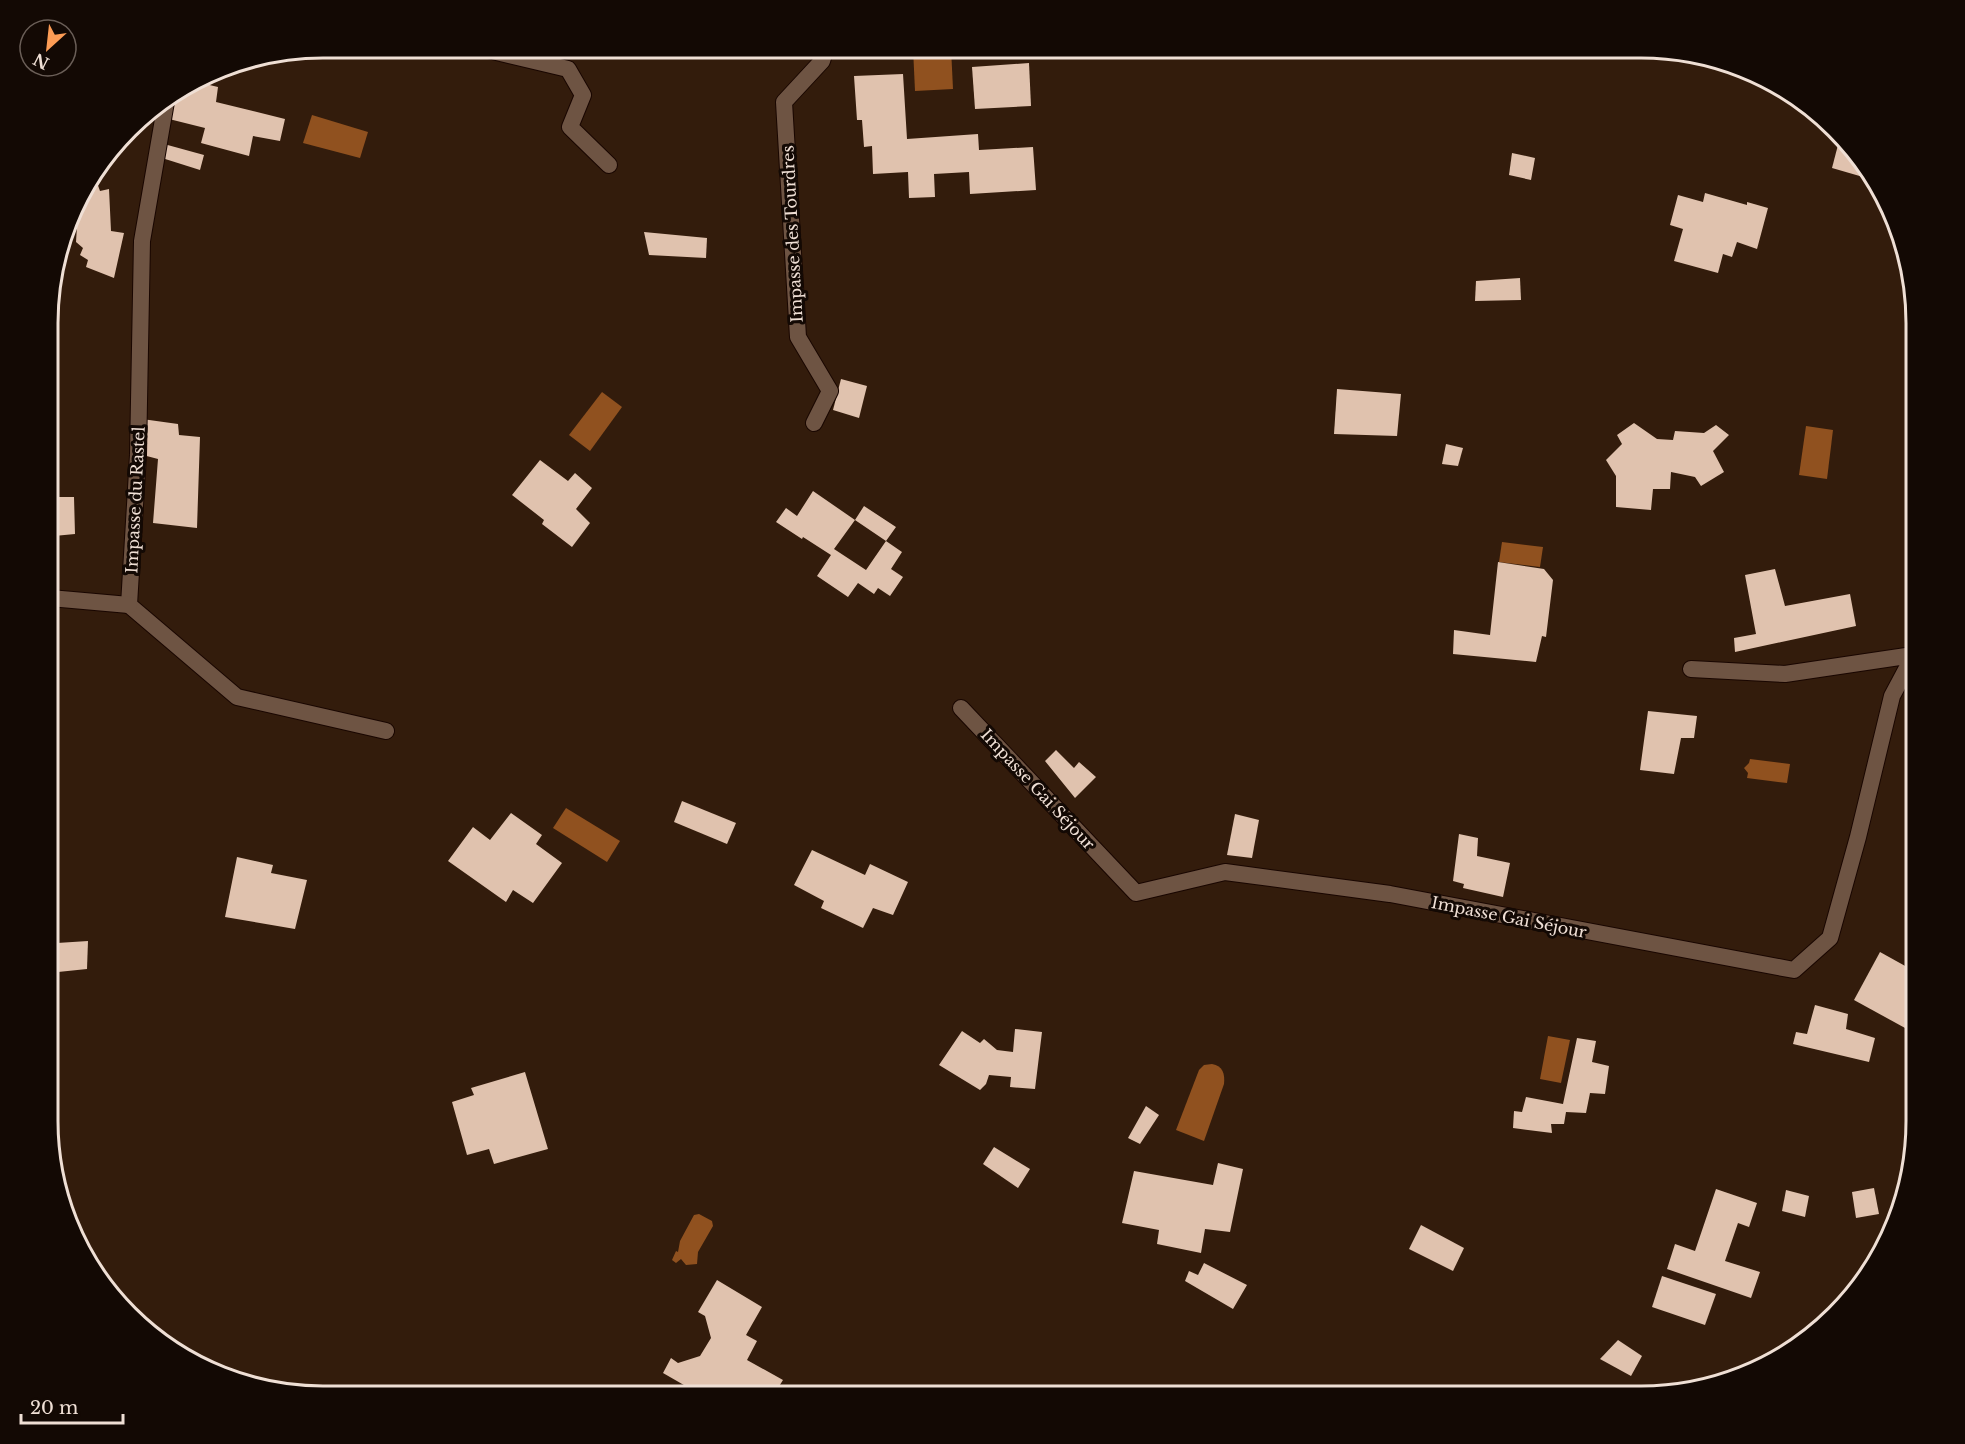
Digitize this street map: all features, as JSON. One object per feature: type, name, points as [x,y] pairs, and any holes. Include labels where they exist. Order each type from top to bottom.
[{"type":"street","points":[[522,58],[568,69],[583,95],[570,127],[609,165]]},
{"type":"street","name":"Impasse des Tourdres","points":[[814,423],[830,391],[798,337],[784,102],[823,58]]},
{"type":"street","name":"Impasse du Rastel","points":[[129,605],[138,454],[142,241],[163,112]]},
{"type":"street","points":[[58,599],[129,605],[237,697],[386,731]]},
{"type":"street","name":"Impasse Gai Séjour","points":[[1691,669],[1785,674],[1906,654]]},
{"type":"street","name":"Impasse Gai Séjour","points":[[961,708],[1136,893],[1225,872],[1390,894],[1794,970],[1830,938],[1858,837],[1892,696],[1906,670]]},
{"type":"shaded area","points":[[913,58],[951,58],[953,89],[915,91]]},
{"type":"shaded area","points":[[312,115],[368,132],[360,158],[303,143]]},
{"type":"shaded area","points":[[602,392],[622,407],[590,451],[569,435]]},
{"type":"shaded area","points":[[1806,426],[1833,430],[1827,479],[1799,475]]},
{"type":"shaded area","points":[[1502,542],[1543,547],[1540,567],[1499,562]]},
{"type":"shaded area","points":[[1750,759],[1790,764],[1787,783],[1747,778],[1748,773],[1744,768]]},
{"type":"shaded area","points":[[566,808],[620,841],[607,862],[553,828]]},
{"type":"shaded area","points":[[1548,1036],[1570,1040],[1561,1083],[1540,1079]]},
{"type":"shaded area","points":[[1212,1064],[1222,1071],[1224,1084],[1204,1141],[1176,1130],[1199,1070],[1204,1065]]},
{"type":"shaded area","points":[[699,1214],[712,1221],[713,1226],[698,1252],[697,1264],[686,1265],[681,1259],[676,1263],[672,1260],[676,1251],[678,1252],[680,1241],[694,1215]]},
{"type":"building","points":[[1029,63],[1031,106],[975,109],[972,67]]},
{"type":"building","points":[[903,74],[907,139],[978,134],[979,150],[1033,147],[1036,190],[970,194],[969,172],[934,174],[935,197],[909,198],[908,172],[873,174],[872,146],[864,147],[862,120],[857,120],[854,76]]},
{"type":"building","points":[[209,85],[218,87],[216,102],[285,119],[280,141],[253,136],[249,156],[201,143],[205,128],[169,119],[173,105]]},
{"type":"building","points":[[164,144],[204,155],[200,170],[162,158]]},
{"type":"building","points":[[1838,146],[1862,177],[1832,168]]},
{"type":"building","points":[[1512,153],[1535,158],[1531,180],[1509,175]]},
{"type":"building","points":[[98,185],[100,191],[109,189],[111,231],[124,233],[114,278],[86,267],[88,260],[80,255],[83,248],[76,242],[79,222]]},
{"type":"building","points":[[1705,193],[1747,205],[1747,202],[1768,208],[1757,249],[1737,242],[1732,257],[1723,254],[1718,273],[1674,261],[1683,229],[1670,225],[1678,195],[1703,202]]},
{"type":"building","points":[[644,232],[707,238],[706,258],[649,255]]},
{"type":"building","points":[[1520,278],[1521,300],[1475,301],[1476,281]]},
{"type":"building","points":[[841,379],[867,386],[859,418],[833,410]]},
{"type":"building","points":[[1337,389],[1401,394],[1397,436],[1334,434]]},
{"type":"building","points":[[142,419],[178,424],[179,435],[200,437],[197,528],[153,523],[158,459],[139,454]]},
{"type":"building","points":[[1634,423],[1657,439],[1673,440],[1675,431],[1704,433],[1716,425],[1729,435],[1713,451],[1724,472],[1701,486],[1695,477],[1671,472],[1670,489],[1653,489],[1651,510],[1616,507],[1616,476],[1606,460],[1622,444],[1617,435]]},
{"type":"building","points":[[1446,444],[1463,448],[1458,466],[1442,464]]},
{"type":"building","points":[[540,460],[568,481],[575,473],[592,488],[576,509],[590,523],[572,547],[542,524],[544,520],[512,495]]},
{"type":"building","points":[[813,491],[855,520],[834,549],[866,570],[886,541],[902,552],[891,569],[903,577],[890,596],[878,588],[874,594],[858,583],[848,597],[817,576],[831,555],[776,522],[786,508],[797,516]]},
{"type":"building","points":[[58,497],[74,497],[75,534],[58,536]]},
{"type":"building","points":[[864,506],[896,527],[886,541],[855,520]]},
{"type":"building","points":[[1498,562],[1544,569],[1553,580],[1546,637],[1542,636],[1536,662],[1453,654],[1454,630],[1490,635]]},
{"type":"building","points":[[1775,569],[1785,606],[1850,594],[1856,626],[1735,652],[1734,638],[1756,634],[1745,575]]},
{"type":"building","points":[[1648,711],[1697,716],[1694,738],[1681,738],[1674,774],[1640,770]]},
{"type":"building","points":[[1056,750],[1074,768],[1079,762],[1096,777],[1075,798],[1045,761]]},
{"type":"building","points":[[682,801],[736,823],[727,844],[674,822]]},
{"type":"building","points":[[511,813],[542,835],[536,844],[562,863],[533,903],[513,890],[506,902],[448,861],[473,827],[490,840]]},
{"type":"building","points":[[1235,814],[1259,820],[1252,858],[1227,855]]},
{"type":"building","points":[[1459,834],[1478,838],[1477,856],[1510,863],[1503,897],[1463,888],[1464,884],[1453,881]]},
{"type":"building","points":[[812,850],[865,875],[870,864],[908,882],[893,915],[873,908],[863,928],[821,908],[824,901],[794,885]]},
{"type":"building","points":[[237,857],[273,865],[271,873],[307,880],[295,929],[225,917]]},
{"type":"building","points":[[88,941],[87,969],[58,972],[58,943]]},
{"type":"building","points":[[1880,952],[1906,966],[1906,1029],[1854,1000]]},
{"type":"building","points":[[1815,1005],[1848,1014],[1846,1029],[1875,1038],[1869,1062],[1793,1044],[1796,1032],[1807,1034]]},
{"type":"building","points":[[1015,1029],[1042,1032],[1035,1089],[1010,1087],[1011,1077],[989,1075],[986,1084],[980,1090],[939,1065],[962,1031],[980,1043],[984,1039],[997,1050],[1013,1052]]},
{"type":"building","points":[[1577,1038],[1596,1041],[1592,1062],[1609,1066],[1605,1094],[1590,1093],[1586,1113],[1566,1112],[1564,1124],[1551,1124],[1552,1133],[1513,1128],[1514,1111],[1522,1112],[1526,1097],[1563,1104]]},
{"type":"building","points":[[525,1072],[548,1149],[494,1164],[489,1149],[467,1155],[452,1102],[474,1095],[471,1088]]},
{"type":"building","points":[[1146,1106],[1159,1115],[1140,1144],[1128,1138]]},
{"type":"building","points":[[994,1147],[1030,1169],[1018,1188],[983,1164]]},
{"type":"building","points":[[1218,1163],[1243,1169],[1230,1232],[1205,1229],[1201,1253],[1157,1244],[1159,1230],[1122,1223],[1134,1171],[1213,1185]]},
{"type":"building","points":[[1874,1188],[1879,1214],[1856,1218],[1852,1192]]},
{"type":"building","points":[[1716,1189],[1757,1203],[1749,1227],[1738,1223],[1725,1261],[1760,1272],[1751,1298],[1667,1269],[1675,1244],[1695,1251]]},
{"type":"building","points":[[1786,1190],[1809,1196],[1805,1217],[1782,1211]]},
{"type":"building","points":[[1421,1225],[1464,1248],[1453,1271],[1409,1249]]},
{"type":"building","points":[[1204,1263],[1247,1285],[1233,1309],[1185,1281],[1189,1271],[1198,1275]]},
{"type":"building","points":[[1662,1276],[1716,1294],[1705,1325],[1652,1307]]},
{"type":"building","points":[[717,1280],[762,1307],[746,1335],[757,1341],[747,1360],[783,1380],[779,1386],[686,1386],[663,1373],[671,1358],[678,1363],[700,1356],[711,1338],[705,1316],[698,1312]]},
{"type":"building","points":[[1618,1340],[1642,1356],[1631,1376],[1600,1359]]}]
